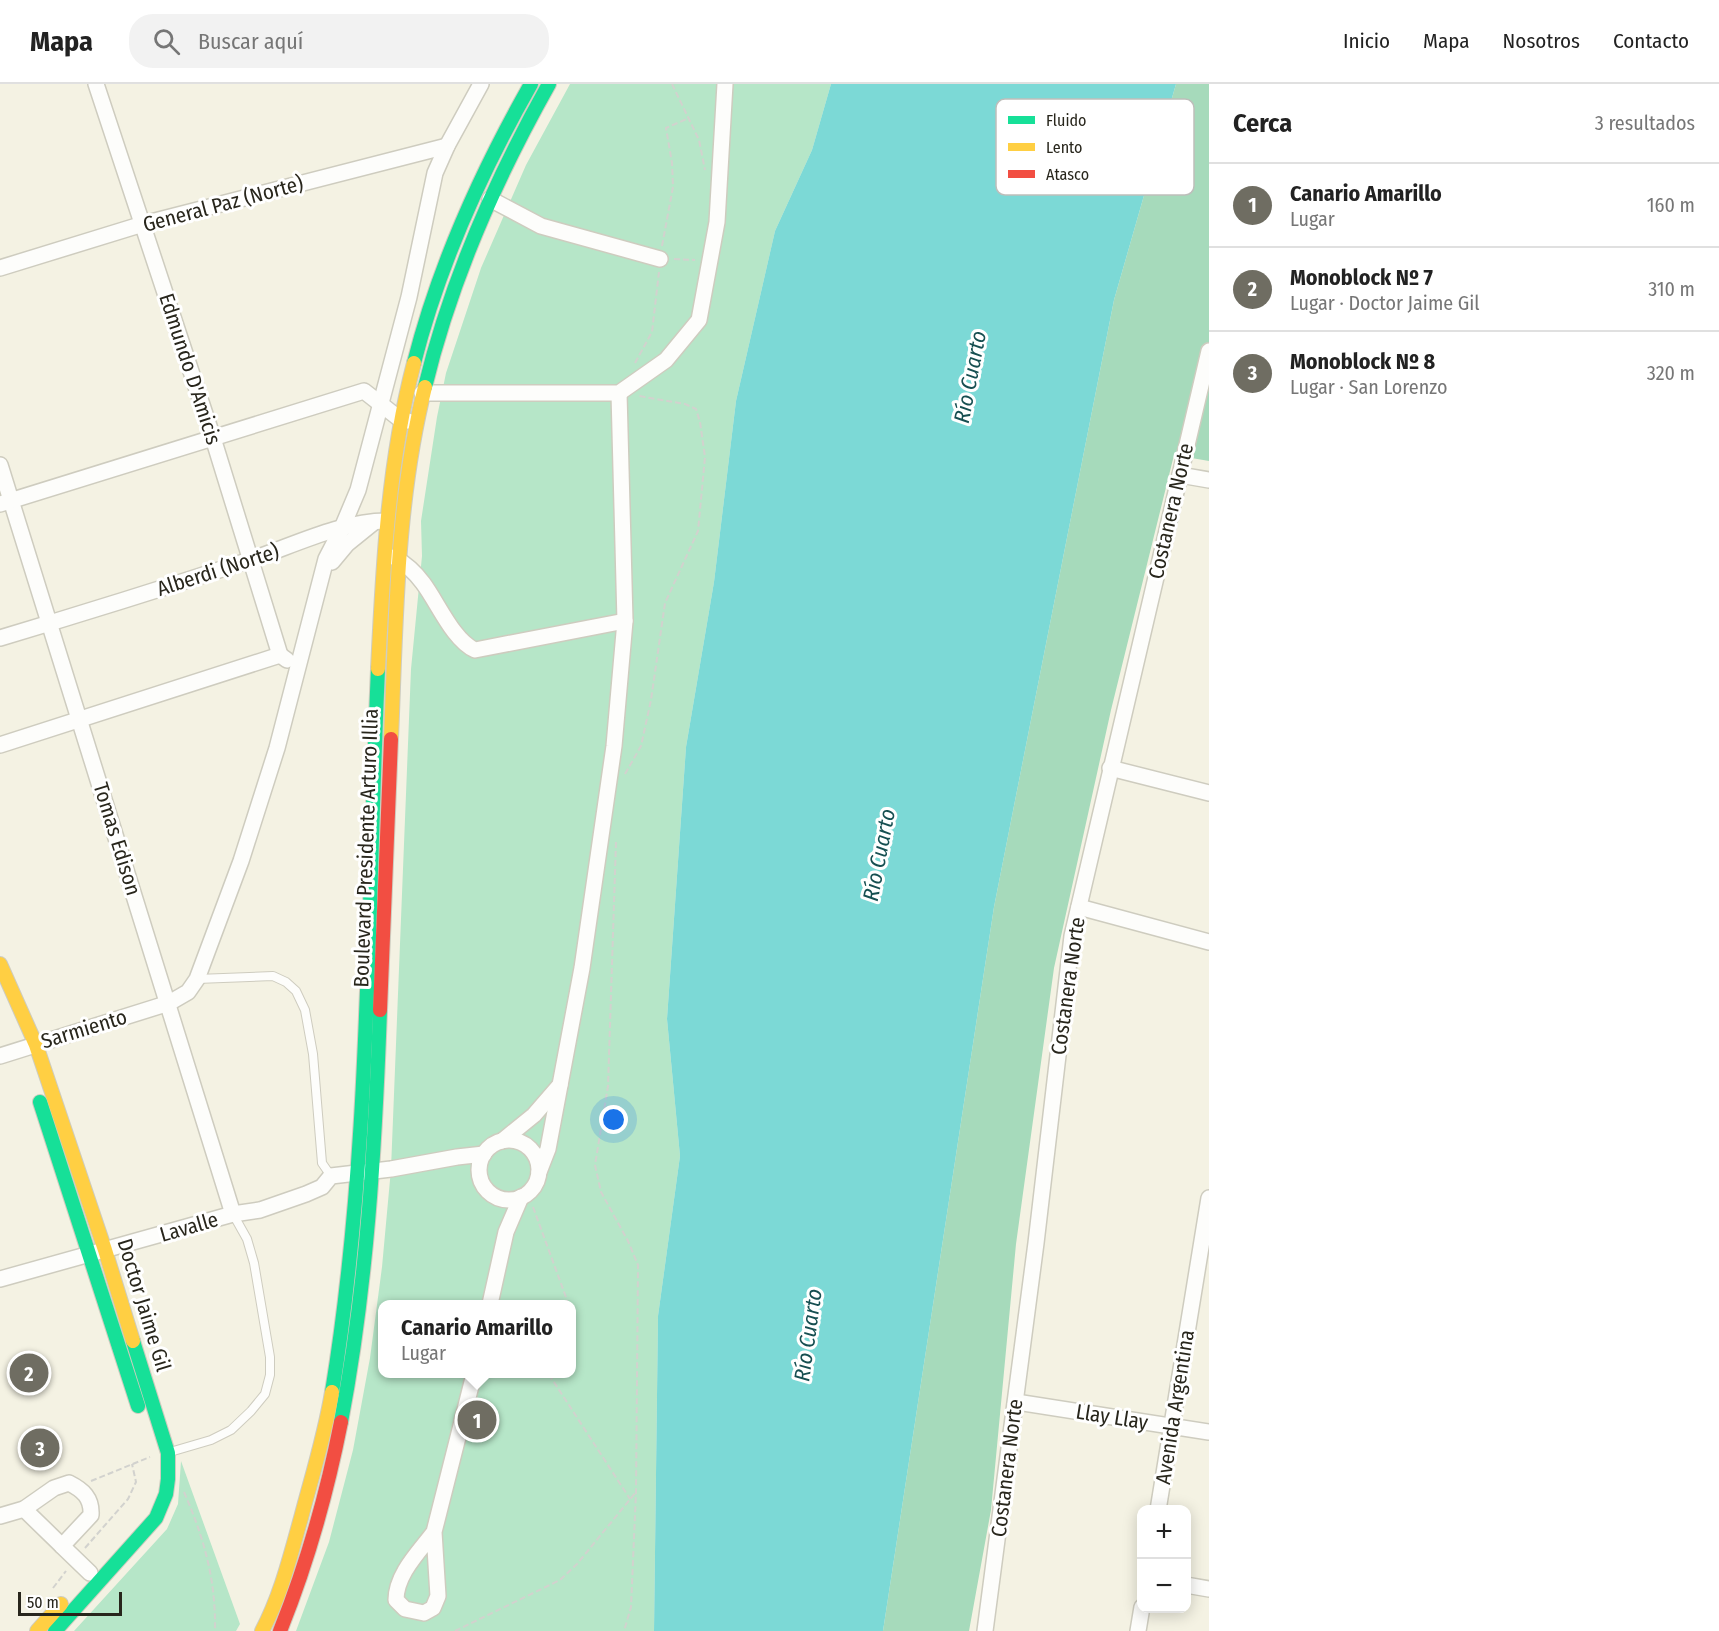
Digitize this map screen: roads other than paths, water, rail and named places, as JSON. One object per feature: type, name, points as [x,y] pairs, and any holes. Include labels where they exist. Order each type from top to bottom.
[{"type":"main road","name":"Boulevard Presidente Arturo Illia","points":[[280,1631],[304,1566],[328,1479],[345,1408],[361,1300],[384,550],[381,521],[401,420],[422,332],[460,224],[531,84]]},
{"type":"main road","name":"Boulevard Presidente Arturo Illia","points":[[262,1631],[286,1571],[313,1475],[329,1405],[377,1105],[398,559],[416,423],[437,336],[475,231],[507,162],[549,84]]},
{"type":"main road","name":"Doctor Jaime Gil","points":[[0,964],[28,1051],[105,1250],[169,1485],[164,1503],[156,1518],[55,1631]]},
{"type":"main road","name":"Doctor Jaime Gil","points":[[0,998],[28,1051]]},
{"type":"main road","name":"Doctor Jaime Gil","points":[[37,1094],[143,1422]]},
{"type":"main road","name":"Doctor Jaime Gil","points":[[38,1631],[144,1511],[151,1499],[161,1454]]},
{"type":"street","name":"Edmundo D'Amicis","points":[[96,84],[213,438],[280,656]]},
{"type":"street","points":[[197,979],[241,861],[278,748],[326,559],[358,490],[409,297],[435,173],[481,84]]},
{"type":"street","points":[[422,393],[620,393],[666,360],[699,320],[717,222],[725,84]]},
{"type":"street","name":"General Paz (Norte)","points":[[0,268],[143,224],[447,146]]},
{"type":"street","points":[[490,199],[541,226],[660,259]]},
{"type":"street","name":"Costanera Norte","points":[[985,1631],[1016,1402],[1072,936],[1209,351]]},
{"type":"street","points":[[5,502],[364,391],[401,420],[416,423]]},
{"type":"street","points":[[457,1157],[496,1197],[518,1196],[534,1187],[548,1149],[582,968],[614,747],[625,621],[620,393]]},
{"type":"street","name":"Tomas Edison","points":[[0,465],[5,502],[50,623],[233,1214]]},
{"type":"street","points":[[1180,475],[1209,480]]},
{"type":"street","points":[[323,573],[346,544],[381,521]]},
{"type":"street","name":"Alberdi (Norte)","points":[[0,638],[251,560],[342,528],[381,521]]},
{"type":"street","points":[[384,550],[410,567],[422,581],[458,638],[466,646],[476,650],[625,621]]},
{"type":"street","points":[[0,746],[280,656],[297,667]]},
{"type":"street","points":[[1110,768],[1209,793]]},
{"type":"street","points":[[1078,907],[1209,942]]},
{"type":"street","name":"Sarmiento","points":[[0,1056],[28,1051],[169,1003],[188,992],[197,979]]},
{"type":"street","points":[[482,1182],[480,1163],[484,1154],[534,1115],[560,1085]]},
{"type":"street","points":[[502,1141],[520,1142],[528,1147],[538,1163],[539,1172]]},
{"type":"street","name":"Lavalle","points":[[0,1278],[233,1214],[260,1210],[322,1187],[331,1176],[484,1154]]},
{"type":"street","points":[[491,1300],[506,1232],[518,1196]]},
{"type":"street","name":"Avenida Argentina","points":[[1159,1505],[1209,1198]]},
{"type":"street","points":[[434,1532],[406,1569],[396,1588],[396,1600],[405,1608],[424,1613],[433,1608],[438,1596],[434,1532],[473,1378]]},
{"type":"street","name":"Llay Llay","points":[[1016,1402],[1209,1432]]},
{"type":"street","points":[[0,1516],[24,1509],[54,1488],[69,1483],[78,1487],[82,1489],[91,1504],[91,1515],[62,1546]]},
{"type":"street","points":[[24,1509],[90,1573]]},
{"type":"street","points":[[1191,1586],[1209,1589]]},
{"type":"street","points":[[1138,1631],[1141,1613]]},
{"type":"lane","points":[[197,979],[273,976],[286,982],[296,991],[305,1010],[313,1054],[322,1163],[331,1176]]},
{"type":"lane","points":[[161,1454],[211,1440],[231,1430],[265,1394],[270,1375],[270,1357],[256,1274],[247,1239],[233,1214]]},
{"type":"water","name":"Río Cuarto","points":[[831,84],[1176,84],[1172,99],[996,99],[996,195],[1144,195],[1114,300],[994,907],[883,1631],[654,1631],[658,1316],[680,1156],[667,1019],[686,747],[714,582],[736,401],[775,231],[812,150]]},
{"type":"place","name":"Monoblock Nº 7","points":[[29,1373]]},
{"type":"place","name":"Canario Amarillo","points":[[477,1420]]},
{"type":"place","name":"Monoblock Nº 8","points":[[40,1448]]}]
